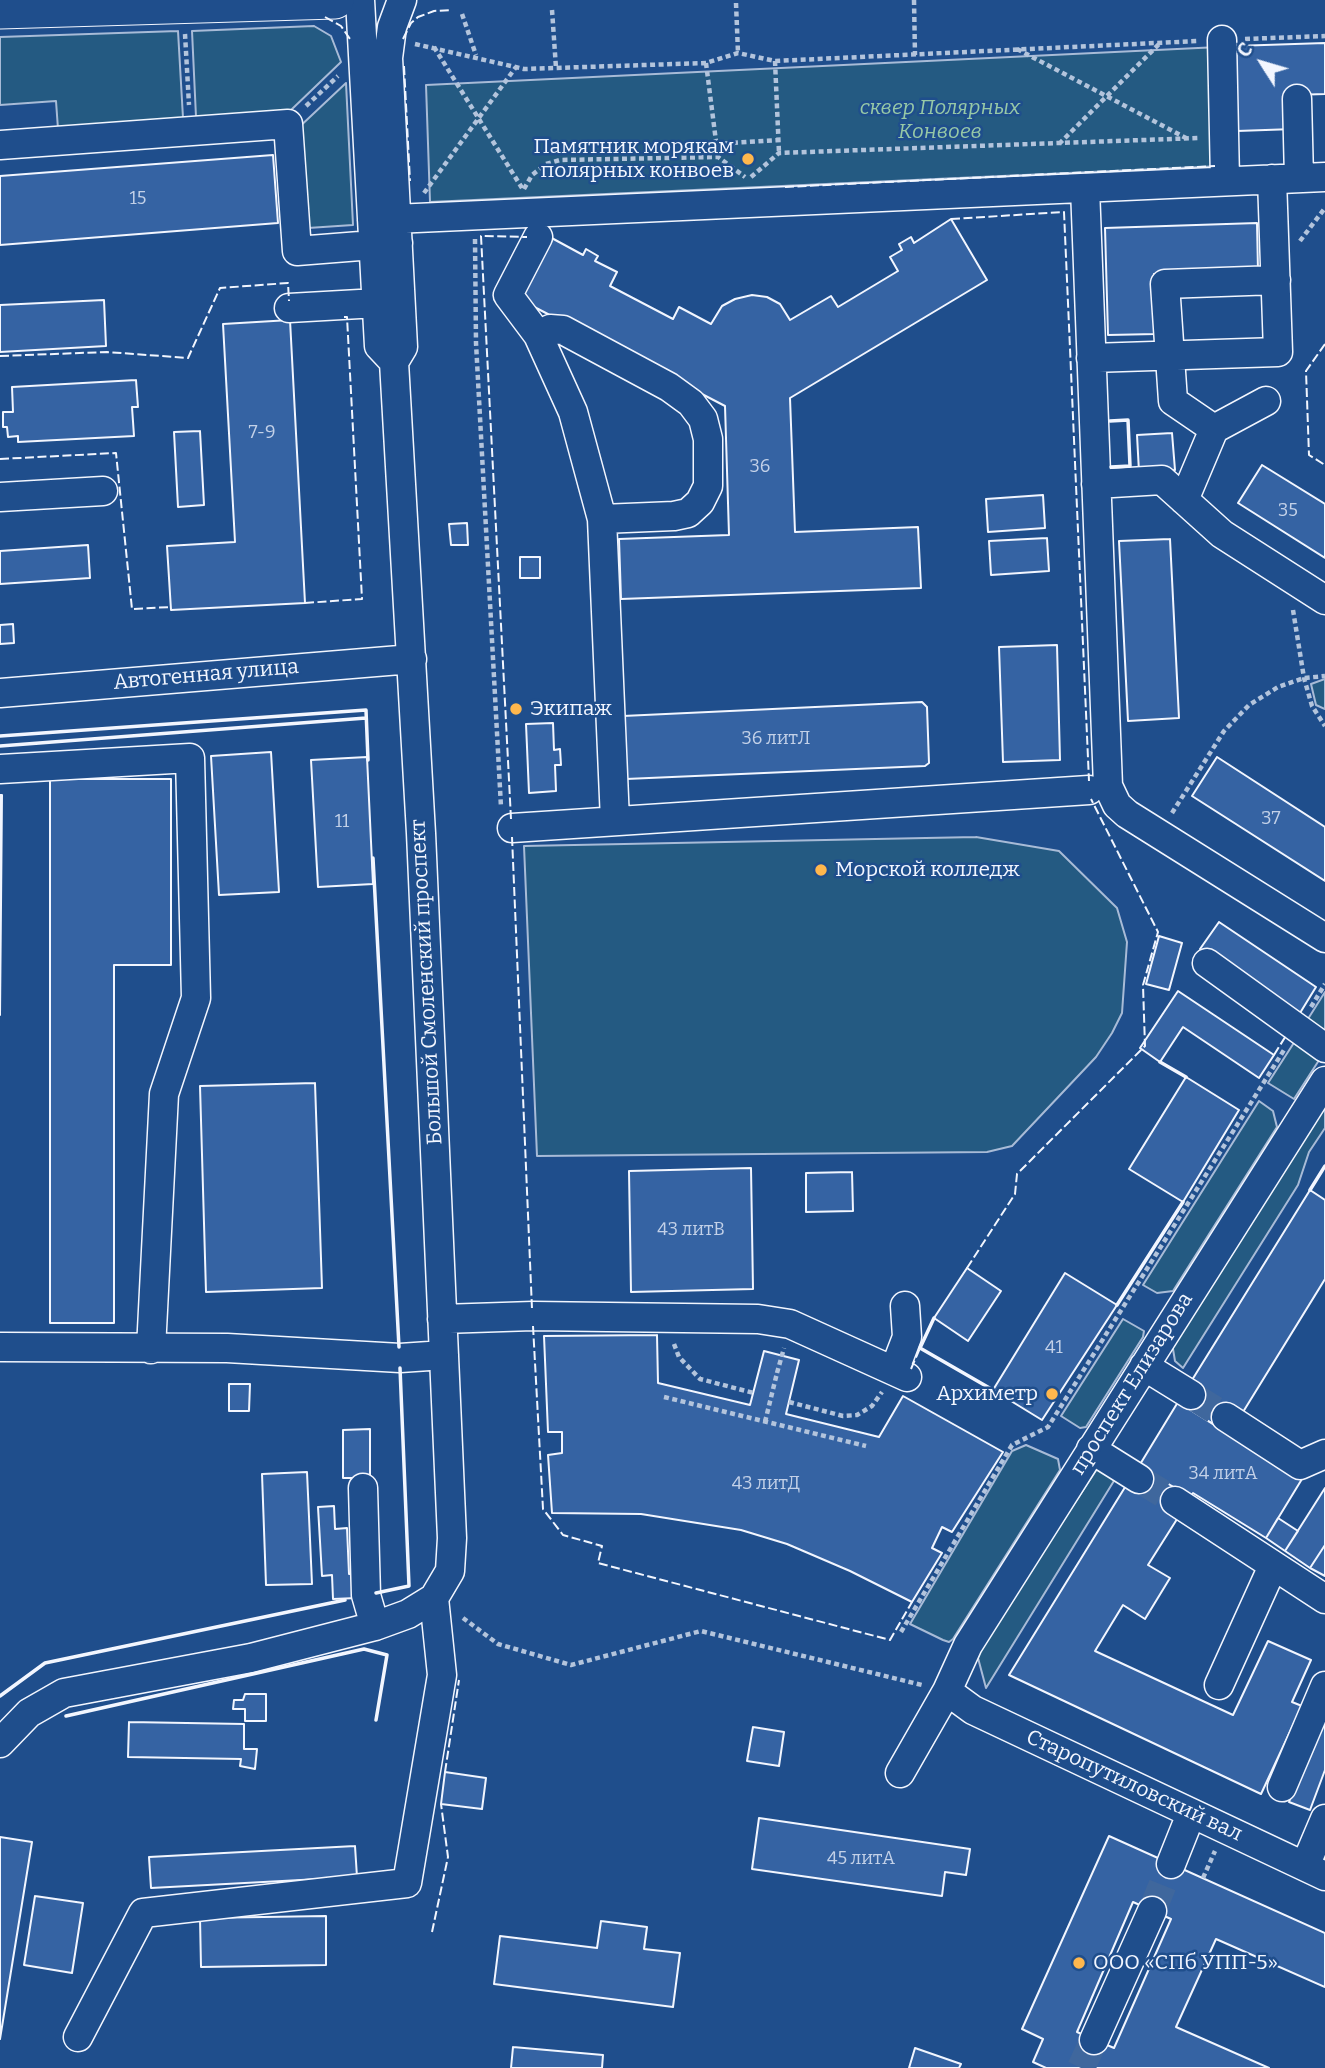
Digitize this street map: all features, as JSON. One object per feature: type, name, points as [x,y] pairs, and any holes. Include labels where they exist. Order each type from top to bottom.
[{"type":"main road","points":[[0,10],[335,0]]},
{"type":"street","name":"Большой Смоленский проспект","points":[[360,0],[391,226]]},
{"type":"street","name":"Большой Смоленский проспект","points":[[402,0],[391,27],[388,58],[391,226],[389,303],[379,346],[394,362],[412,659],[444,1355],[451,1560],[450,1571],[434,1598]]},
{"type":"street","points":[[1222,40],[1225,180]]},
{"type":"street","points":[[1091,358],[1278,352],[1276,280],[1299,178],[1297,99]]},
{"type":"street","points":[[0,145],[288,124],[297,251],[391,226],[528,213],[1299,178]]},
{"type":"street","points":[[1085,188],[1108,786],[1117,805],[1158,834],[1325,938]]},
{"type":"street","points":[[528,213],[508,295],[538,335],[572,412],[602,519],[615,821]]},
{"type":"street","points":[[1214,429],[1173,401],[1165,284],[1276,280]]},
{"type":"street","points":[[289,308],[389,303]]},
{"type":"street","points":[[538,335],[550,329],[563,330],[669,387],[691,403],[703,419],[708,439],[708,486],[694,508],[688,513],[674,516],[602,519]]},
{"type":"street","points":[[1184,500],[1214,429],[1266,401]]},
{"type":"street","points":[[1096,484],[1162,480],[1222,534],[1325,600]]},
{"type":"street","points":[[0,497],[103,491]]},
{"type":"street","name":"Автогенная улица","points":[[0,693],[412,659]]},
{"type":"street","points":[[0,769],[190,758],[196,998],[164,1094],[151,1349]]},
{"type":"street","points":[[512,828],[1089,790]]},
{"type":"street","points":[[1208,963],[1296,1030],[1325,1048]]},
{"type":"street","name":"проспект Елизарова","points":[[900,1773],[947,1691],[968,1645],[1325,1081]]},
{"type":"street","points":[[442,1319],[533,1316],[758,1319],[790,1324],[901,1374],[907,1337],[905,1306]]},
{"type":"street","points":[[0,1347],[227,1348],[400,1358],[444,1355]]},
{"type":"street","points":[[1144,1366],[1191,1395]]},
{"type":"street","points":[[1226,1417],[1300,1465],[1325,1454]]},
{"type":"street","points":[[1091,1449],[1139,1479]]},
{"type":"street","points":[[363,1488],[366,1595],[375,1626]]},
{"type":"street","points":[[1175,1501],[1325,1600]]},
{"type":"street","points":[[1219,1685],[1273,1566]]},
{"type":"street","points":[[0,1743],[29,1713],[64,1693],[251,1658],[375,1626],[408,1614],[434,1598],[442,1675],[407,1883],[143,1913],[78,2037]]},
{"type":"street","points":[[1282,1787],[1325,1686]]},
{"type":"street","name":"Старопутиловский вал","points":[[947,1691],[972,1710],[1315,1871]]},
{"type":"street","points":[[1171,1864],[1191,1814]]},
{"type":"street","points":[[1315,1871],[1325,1819]]},
{"type":"street","points":[[1094,2040],[1152,1910]]},
{"type":"path","points":[[914,0],[915,55]]},
{"type":"path","points":[[737,3],[738,53]]},
{"type":"path","points":[[552,10],[556,68]]},
{"type":"path","points":[[462,14],[476,55]]},
{"type":"path","points":[[184,26],[191,131]]},
{"type":"path","points":[[415,44],[476,55],[516,67],[556,68],[706,63],[738,53],[775,61],[1325,36]]},
{"type":"path","points":[[1058,144],[1159,44]]},
{"type":"path","points":[[434,46],[528,213]]},
{"type":"path","points":[[1016,49],[1186,138]]},
{"type":"path","points":[[775,61],[779,153]]},
{"type":"path","points":[[706,63],[718,157]]},
{"type":"path","points":[[391,226],[478,121],[516,67]]},
{"type":"path","points":[[288,124],[341,73]]},
{"type":"path","points":[[528,213],[532,175],[546,164],[560,160],[718,157],[748,180],[779,153],[1210,137]]},
{"type":"path","points":[[716,144],[779,140]]},
{"type":"path","points":[[475,230],[472,261],[478,304],[476,343],[500,799]]},
{"type":"path","points":[[1287,575],[1304,678],[1312,706],[1325,726]]},
{"type":"path","points":[[1158,834],[1224,731],[1249,705],[1278,687],[1304,678],[1325,676]]},
{"type":"path","points":[[901,1632],[1012,1445],[1048,1427],[1325,985]]},
{"type":"path","points":[[671,1318],[675,1348],[689,1370],[700,1379],[754,1393]]},
{"type":"path","points":[[765,1422],[782,1356]]},
{"type":"path","points":[[789,1402],[843,1416],[857,1415],[872,1406],[901,1374]]},
{"type":"path","points":[[664,1397],[866,1446]]},
{"type":"path","points":[[434,1598],[498,1644],[571,1665],[701,1631],[947,1691]]},
{"type":"path","points":[[1203,1878],[1215,1851]]},
{"type":"green space","points":[[314,26],[331,36],[341,62],[291,110],[196,117],[192,31]]},
{"type":"green space","points":[[178,31],[183,118],[58,129],[56,101],[0,105],[0,37]]},
{"type":"green space","name":"сквер Полярных Конвоев","points":[[1219,47],[1222,166],[430,202],[426,85]]},
{"type":"green space","points":[[346,83],[353,225],[308,228],[295,131]]},
{"type":"green space","points":[[1325,679],[1325,709],[1316,705],[1311,684]]},
{"type":"green space","points":[[976,837],[1059,851],[1117,908],[1127,942],[1122,1013],[1112,1033],[1096,1057],[1012,1146],[987,1152],[537,1156],[524,846]]},
{"type":"green space","points":[[1325,992],[1325,1034],[1306,1022]]},
{"type":"green space","points":[[1297,1038],[1323,1054],[1294,1099],[1268,1083]]},
{"type":"green space","points":[[1259,1101],[1273,1111],[1277,1127],[1173,1291],[1157,1293],[1143,1285]]},
{"type":"green space","points":[[1325,1103],[1325,1128],[1309,1152],[1298,1185],[1183,1368],[1175,1361],[1172,1343]]},
{"type":"green space","points":[[1123,1319],[1144,1331],[1143,1337],[1086,1427],[1080,1428],[1061,1416]]},
{"type":"green space","points":[[1026,1445],[1058,1459],[1060,1470],[953,1639],[949,1642],[943,1640],[910,1624],[1012,1451]]},
{"type":"green space","points":[[1097,1469],[1117,1476],[986,1688],[978,1658],[982,1644]]},
{"type":"building","points":[[1325,43],[1325,94],[1293,95],[1294,129],[1237,131],[1234,46]]},
{"type":"building","points":[[273,155],[278,223],[0,245],[0,176]]},
{"type":"building","points":[[951,219],[987,280],[790,398],[795,532],[918,527],[921,588],[621,599],[619,539],[729,535],[725,406],[517,298],[548,236],[583,255],[586,249],[598,256],[595,261],[617,272],[610,286],[673,319],[679,307],[711,324],[722,306],[752,295],[767,297],[780,304],[790,320],[831,296],[838,307],[898,271],[890,257],[902,250],[899,244],[911,237],[914,243]]},
{"type":"building","points":[[1257,223],[1258,271],[1154,274],[1156,334],[1108,335],[1105,228]]},
{"type":"building","points":[[104,300],[106,346],[0,352],[0,305]]},
{"type":"building","points":[[290,320],[305,603],[171,610],[167,546],[235,542],[223,324]]},
{"type":"building","points":[[136,380],[138,407],[132,407],[134,436],[18,442],[18,436],[8,437],[7,427],[3,427],[3,412],[13,412],[12,387]]},
{"type":"building","points":[[200,431],[204,505],[178,507],[174,432]]},
{"type":"building","points":[[1172,433],[1175,470],[1139,472],[1137,435]]},
{"type":"building","points":[[1262,465],[1325,504],[1325,558],[1238,503]]},
{"type":"building","points":[[1043,495],[1045,528],[988,532],[986,499]]},
{"type":"building","points":[[467,523],[468,545],[451,545],[449,524]]},
{"type":"building","points":[[1047,538],[1049,571],[991,575],[989,541]]},
{"type":"building","points":[[1170,539],[1179,718],[1128,721],[1119,541]]},
{"type":"building","points":[[88,545],[90,578],[0,584],[0,551]]},
{"type":"building","points":[[520,557],[540,557],[540,578],[520,578]]},
{"type":"building","points":[[13,624],[14,643],[0,644],[0,625]]},
{"type":"building","points":[[1057,645],[1060,760],[1003,762],[999,647]]},
{"type":"building","points":[[922,702],[927,707],[929,763],[925,766],[626,779],[623,716]]},
{"type":"building","points":[[553,723],[554,750],[560,749],[561,765],[555,765],[556,791],[529,793],[526,724]]},
{"type":"building","points":[[271,752],[279,892],[219,895],[211,756]]},
{"type":"building","points":[[367,757],[373,884],[318,887],[311,760]]},
{"type":"building","points":[[1217,757],[1325,827],[1325,881],[1192,796]]},
{"type":"building","points":[[50,779],[171,779],[171,965],[114,965],[114,1323],[50,1323]]},
{"type":"building","points":[[0,795],[2,795],[0,1015]]},
{"type":"building","points":[[1219,922],[1316,987],[1300,1013],[1200,949]]},
{"type":"building","points":[[1159,936],[1182,943],[1169,990],[1146,984]]},
{"type":"building","points":[[1178,991],[1274,1055],[1259,1078],[1183,1027],[1160,1062],[1140,1048]]},
{"type":"building","points":[[1186,1077],[1239,1110],[1183,1202],[1129,1169]]},
{"type":"building","points":[[315,1083],[322,1288],[206,1292],[200,1086]]},
{"type":"building","points":[[751,1168],[753,1289],[631,1292],[629,1171]]},
{"type":"building","points":[[852,1172],[853,1211],[806,1212],[806,1173]]},
{"type":"building","points":[[1310,1190],[1325,1200],[1325,1279],[1243,1412],[1219,1428],[1184,1406],[1192,1380]]},
{"type":"building","points":[[967,1268],[1001,1291],[968,1341],[934,1318]]},
{"type":"building","points":[[1065,1273],[1117,1305],[1042,1420],[993,1390]]},
{"type":"building","points":[[657,1335],[658,1383],[750,1405],[764,1351],[799,1360],[786,1414],[879,1437],[903,1396],[1003,1452],[952,1532],[942,1527],[932,1548],[942,1553],[912,1602],[787,1544],[741,1530],[641,1514],[552,1513],[548,1455],[562,1453],[562,1432],[548,1432],[544,1336]]},
{"type":"building","points":[[229,1384],[250,1384],[249,1411],[229,1411]]},
{"type":"building","points":[[1178,1402],[1302,1479],[1266,1538],[1193,1493],[1190,1497],[1139,1466]]},
{"type":"building","points":[[370,1429],[370,1478],[343,1478],[343,1430]]},
{"type":"building","points":[[1144,1469],[1180,1491],[1179,1516],[1148,1565],[1170,1578],[1145,1619],[1123,1605],[1095,1651],[1233,1715],[1268,1641],[1311,1660],[1292,1702],[1302,1706],[1261,1794],[1009,1675],[1127,1484]]},
{"type":"building","points":[[307,1472],[312,1584],[266,1585],[262,1474]]},
{"type":"building","points":[[1325,1488],[1325,1545],[1310,1568],[1285,1551]]},
{"type":"building","points":[[334,1506],[335,1529],[347,1528],[349,1574],[356,1574],[357,1598],[333,1599],[332,1575],[322,1576],[318,1507]]},
{"type":"building","points":[[1278,1518],[1298,1531],[1285,1551],[1266,1538]]},
{"type":"building","points":[[1325,1545],[1325,1576],[1310,1568]]},
{"type":"building","points":[[245,1694],[266,1694],[266,1721],[245,1721],[245,1709],[233,1709],[234,1700],[243,1700]]},
{"type":"building","points":[[1325,1708],[1325,1770],[1310,1810],[1289,1802]]},
{"type":"building","points":[[129,1722],[244,1724],[244,1749],[257,1749],[255,1769],[240,1766],[241,1759],[128,1757]]},
{"type":"building","points":[[753,1727],[784,1732],[779,1766],[747,1761]]},
{"type":"building","points":[[445,1772],[486,1778],[482,1809],[441,1804]]},
{"type":"building","points":[[759,1818],[970,1849],[966,1875],[945,1872],[942,1896],[752,1869]]},
{"type":"building","name":"ООО «СПб УПП-5»","points":[[1109,1836],[1325,1933],[1325,1987],[1216,1939],[1176,2027],[1269,2068],[1046,2068],[1033,2062],[1043,2039],[1022,2029]],"holes":[[[1133,1902],[1171,1919],[1114,2048],[1077,2032]]]},
{"type":"building","points":[[0,1837],[32,1842],[0,2039]]},
{"type":"building","points":[[355,1846],[357,1877],[151,1888],[149,1857]]},
{"type":"building","points":[[35,1896],[83,1903],[72,1973],[24,1965]]},
{"type":"building","points":[[326,1916],[326,1965],[201,1967],[200,1918]]},
{"type":"building","points":[[601,1921],[647,1927],[644,1949],[680,1953],[673,2007],[494,1984],[500,1936],[597,1948]]},
{"type":"building","points":[[513,2047],[603,2055],[602,2068],[511,2068]]},
{"type":"building","points":[[915,2048],[961,2064],[959,2068],[909,2068]]},
{"type":"tunnel","points":[[1191,1395],[1226,1417]]},
{"type":"tunnel","points":[[1139,1479],[1175,1501]]},
{"type":"tunnel","points":[[1152,1911],[1171,1864]]},
{"type":"tunnel","points":[[1081,2068],[1094,2040]]},
{"type":"fence","points":[[403,39],[411,23],[418,17],[434,11],[451,10]]},
{"type":"fence","points":[[325,17],[341,26],[350,39]]},
{"type":"fence","points":[[404,66],[410,181]]},
{"type":"fence","points":[[785,187],[1215,166]]},
{"type":"fence","points":[[951,219],[1064,212],[1089,781]]},
{"type":"fence","points":[[511,819],[481,236],[527,237]]},
{"type":"fence","points":[[0,356],[107,352],[188,358],[220,288],[288,283],[289,301]]},
{"type":"fence","points":[[305,603],[362,599],[347,317],[344,317]]},
{"type":"fence","points":[[1325,344],[1306,371],[1309,455],[1325,465]]},
{"type":"fence","points":[[0,459],[116,453],[132,609],[171,607]]},
{"type":"fence","points":[[967,1268],[1015,1194],[1017,1174],[1145,1046],[1143,985],[1158,932],[1091,799]]},
{"type":"fence","points":[[512,837],[532,1309]]},
{"type":"fence","points":[[1274,1055],[1287,1034]]},
{"type":"fence","points":[[533,1326],[543,1509],[563,1535],[602,1546],[598,1563],[890,1640],[912,1602]]},
{"type":"fence","points":[[911,1369],[920,1348]]},
{"type":"fence","points":[[445,1772],[459,1680]]},
{"type":"fence","points":[[432,1932],[448,1857],[441,1804]]},
{"type":"wall","points":[[1110,421],[1128,420],[1130,466],[1111,467]]},
{"type":"wall","points":[[0,736],[366,710],[368,760]]},
{"type":"wall","points":[[0,746],[366,718]]},
{"type":"wall","points":[[373,858],[399,1347]]},
{"type":"wall","points":[[1160,1062],[1186,1077]]},
{"type":"wall","points":[[1310,1190],[1325,1166]]},
{"type":"wall","points":[[1117,1305],[1183,1202]]},
{"type":"wall","points":[[934,1318],[920,1348],[993,1390]]},
{"type":"wall","points":[[376,1593],[409,1586],[400,1368]]},
{"type":"wall","points":[[0,1696],[45,1663],[345,1600]]},
{"type":"wall","points":[[66,1716],[364,1649],[387,1655],[376,1720]]},
{"type":"place","name":"Памятник морякам полярных конвоев","points":[[748,159]]},
{"type":"place","name":"Экипаж","points":[[516,709]]},
{"type":"place","name":"Морской колледж","points":[[821,870]]},
{"type":"place","name":"Архиметр","points":[[1052,1394]]},
{"type":"place","name":"ООО «СПб УПП-5»","points":[[1079,1963]]}]
